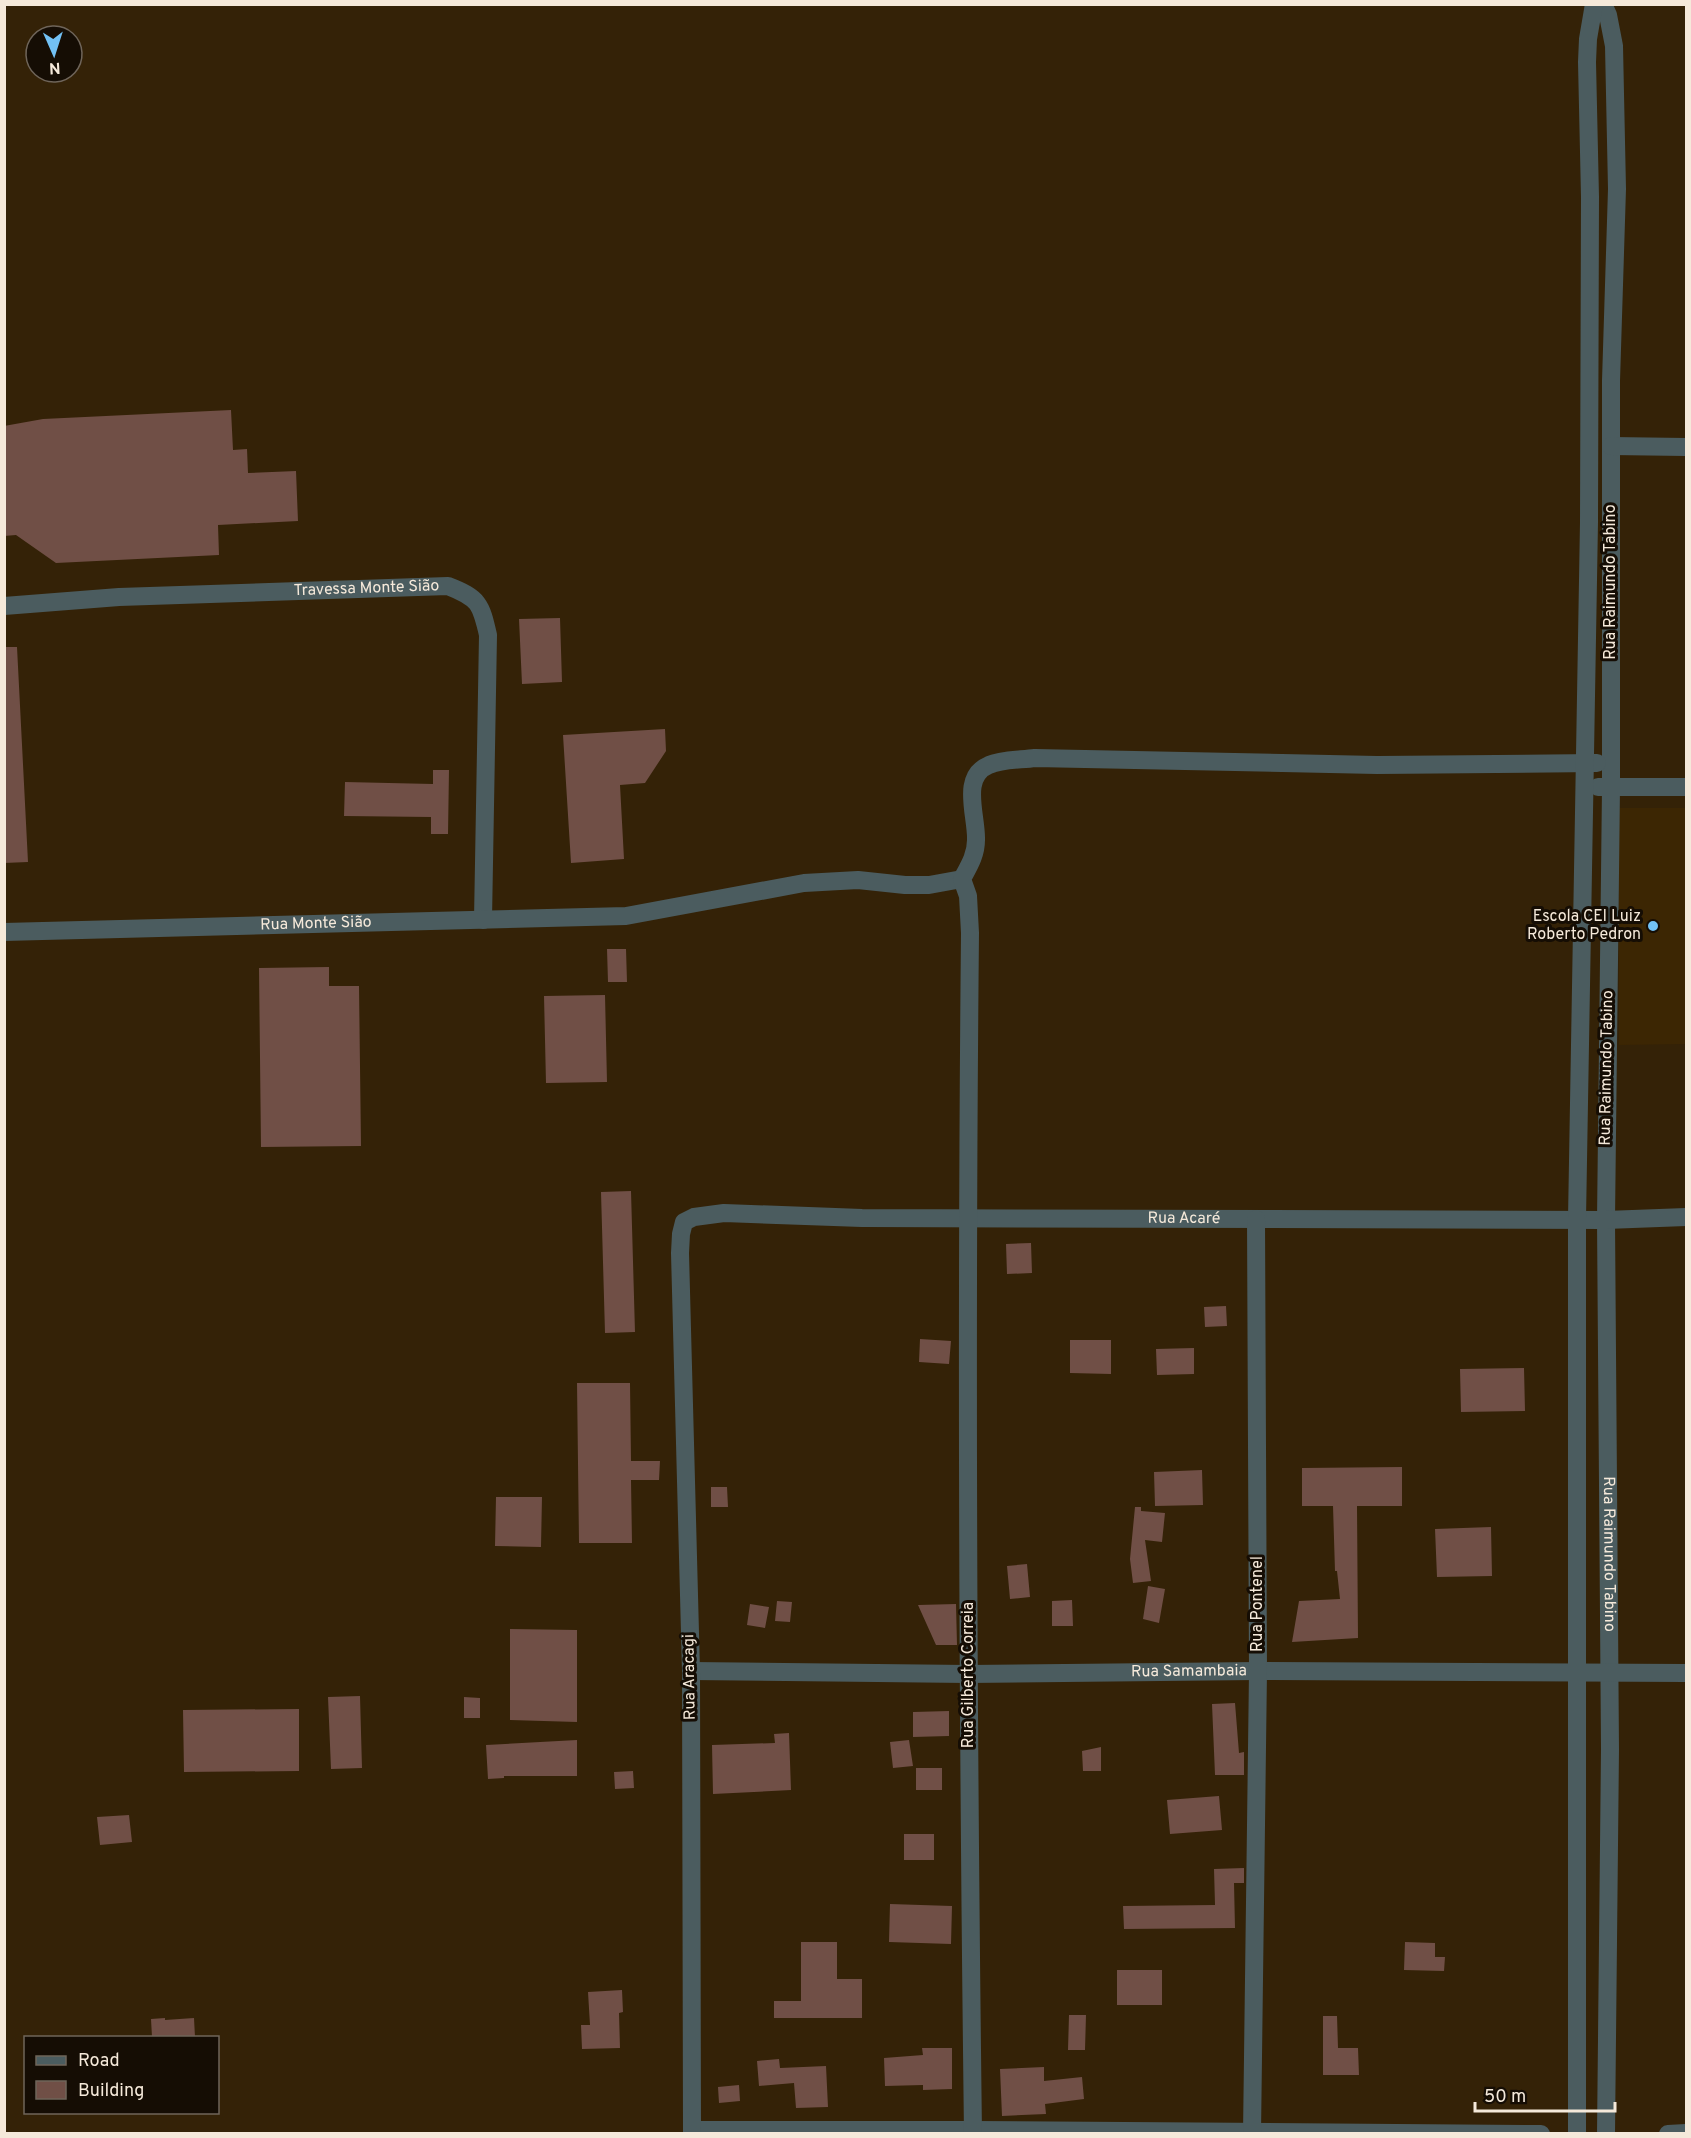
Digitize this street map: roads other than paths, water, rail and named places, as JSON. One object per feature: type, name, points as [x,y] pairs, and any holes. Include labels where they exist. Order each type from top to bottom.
[{"type":"street","name":"Rua Raimundo Tabino","points":[[1577,2133],[1577,1219],[1589,522],[1590,197],[1587,62],[1594,4]]},
{"type":"street","name":"Rua Raimundo Tabino","points":[[1603,4],[1608,15],[1614,46],[1617,189],[1613,252],[1611,787],[1605,1220],[1610,1749],[1606,2133]]},
{"type":"street","points":[[1611,446],[1686,447]]},
{"type":"street","name":"Travessa Monte Sião","points":[[4,606],[119,597],[448,586],[474,598],[482,609],[488,635],[483,920]]},
{"type":"street","points":[[962,879],[974,857],[976,842],[972,785],[976,773],[990,764],[1035,758],[1377,765],[1611,763]]},
{"type":"street","points":[[1585,788],[1686,787]]},
{"type":"street","name":"Rua Monte Sião","points":[[4,932],[626,916],[804,883],[858,880],[929,885],[962,879]]},
{"type":"street","name":"Rua Gilberto Correia","points":[[962,879],[968,896],[970,933],[968,1674],[973,2132]]},
{"type":"street","name":"Rua Acaré","points":[[684,1222],[694,1216],[724,1214],[862,1218],[1605,1220],[1686,1217]]},
{"type":"street","name":"Rua Pontenel","points":[[1252,2133],[1258,1671],[1256,1219]]},
{"type":"street","name":"Rua Aracagi","points":[[684,1222],[680,1253],[691,1671],[692,2132]]},
{"type":"street","name":"Rua Samambaia","points":[[691,1671],[968,1674],[1258,1671],[1686,1673]]},
{"type":"street","points":[[1578,1751],[1610,1749]]},
{"type":"street","points":[[692,2132],[1541,2133]]},
{"type":"street","points":[[1668,2133],[1686,2133]]},
{"type":"place","name":"Escola CEI Luiz Roberto Pedron","points":[[1653,926]]}]
